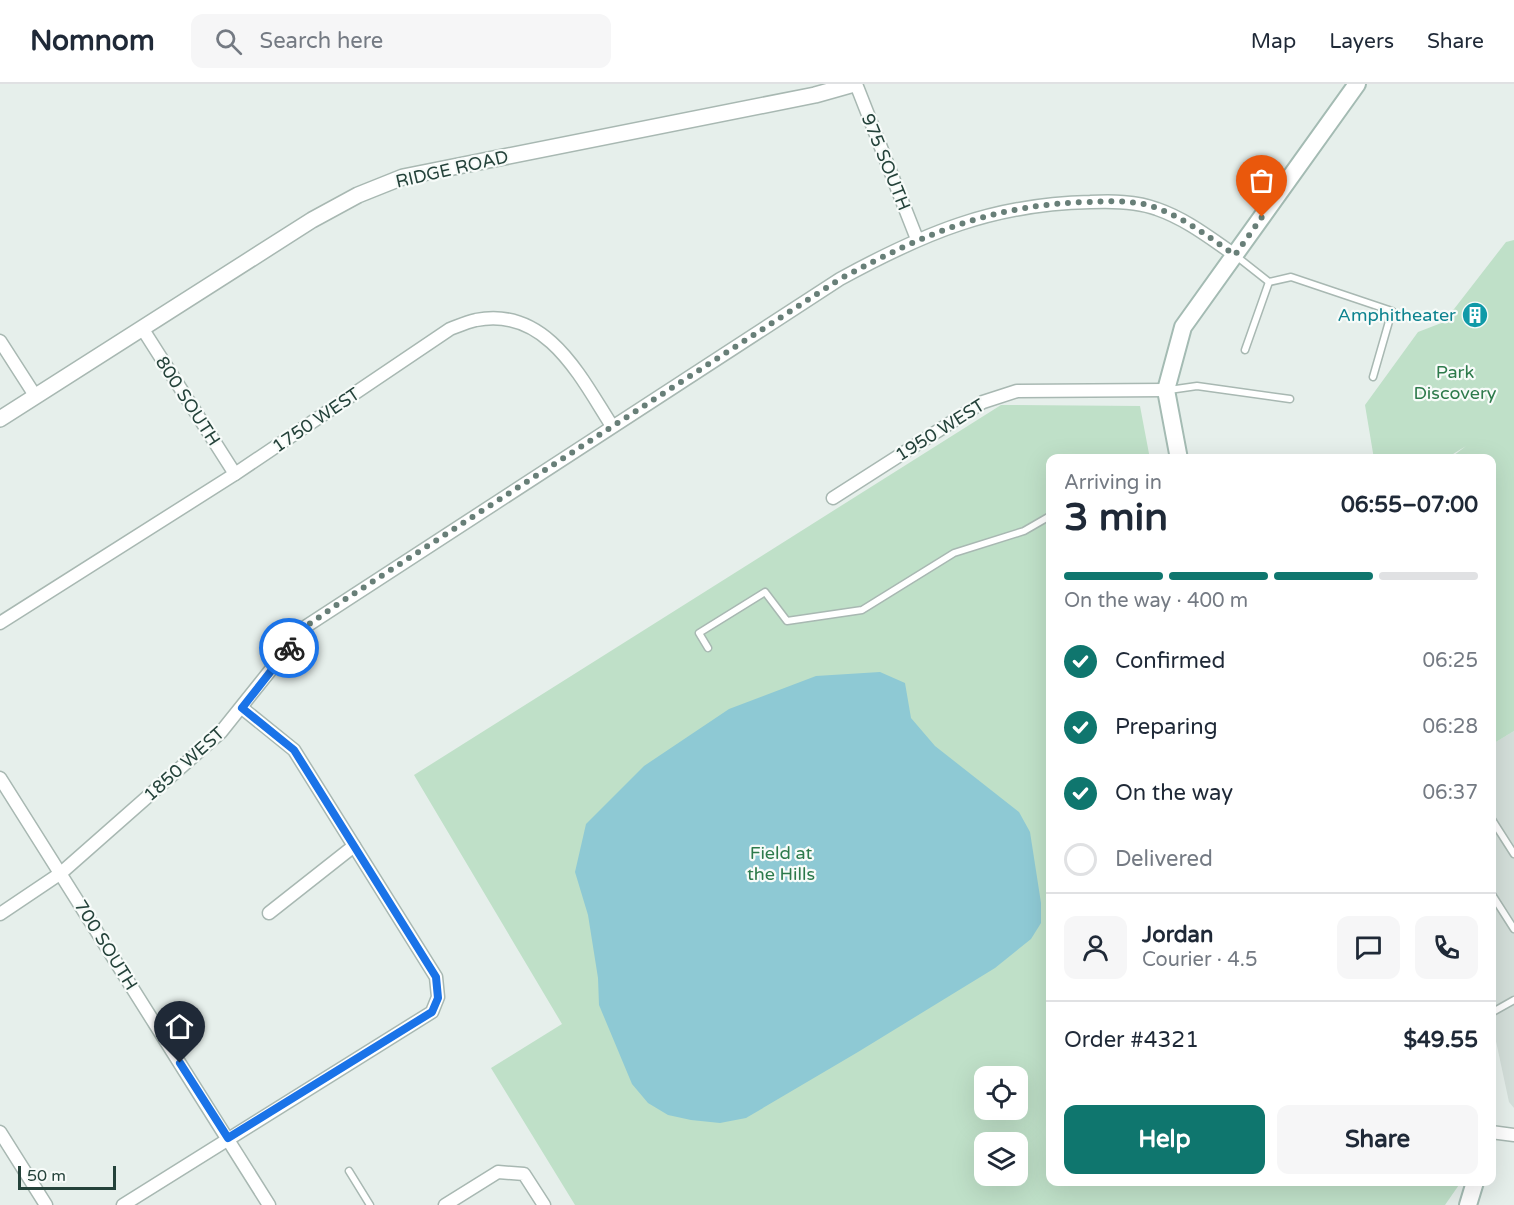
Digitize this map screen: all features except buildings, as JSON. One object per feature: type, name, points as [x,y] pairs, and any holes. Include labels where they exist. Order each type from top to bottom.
[{"type":"main road","points":[[1178,454],[1166,390],[1183,327],[1356,84]]},
{"type":"main road","points":[[1468,1205],[1474,1186]]},
{"type":"street","name":"975 SOUTH","points":[[855,84],[917,239]]},
{"type":"street","name":"RIDGE ROAD","points":[[0,420],[312,220],[358,195],[403,177],[815,95],[855,84]]},
{"type":"street","name":"1850 WEST","points":[[0,914],[61,873],[221,732],[305,627],[840,279],[917,239],[973,219],[1022,207],[1071,202],[1120,201],[1156,208],[1189,223],[1235,255]]},
{"type":"street","name":"1750 WEST","points":[[0,623],[235,474],[450,329],[477,320],[503,319],[529,326],[551,341],[570,362],[612,426]]},
{"type":"street","name":"800 SOUTH","points":[[142,328],[235,474]]},
{"type":"street","points":[[0,341],[36,397]]},
{"type":"street","name":"1950 WEST","points":[[833,498],[983,402],[1017,392],[1166,390]]},
{"type":"street","points":[[123,1205],[432,1012],[438,998],[436,977],[294,750],[242,708]]},
{"type":"street","name":"700 SOUTH","points":[[0,778],[269,1205]]},
{"type":"street","points":[[269,913],[354,846]]},
{"type":"street","points":[[0,1132],[46,1205]]},
{"type":"street","points":[[1496,1133],[1514,1135]]},
{"type":"street","points":[[445,1205],[498,1172],[524,1174],[544,1205]]},
{"type":"lane","points":[[1235,255],[1269,282],[1291,278],[1392,311],[1373,377]]},
{"type":"lane","points":[[1245,350],[1269,282]]},
{"type":"lane","points":[[1166,390],[1197,386],[1290,399]]},
{"type":"lane","points":[[708,648],[699,633],[765,592],[788,621],[862,610],[954,553],[1024,531],[1046,518]]},
{"type":"lane","points":[[1496,826],[1514,854]]},
{"type":"lane","points":[[1496,901],[1514,929]]},
{"type":"lane","points":[[1496,1010],[1514,1000]]},
{"type":"lane","points":[[349,1172],[370,1205]]},
{"type":"shaded area","points":[[1514,731],[1514,1108],[1509,1102],[1496,1041],[1496,742]]},
{"type":"green space","name":"Park Discovery","points":[[1514,240],[1514,731],[1496,742],[1496,454],[1456,454],[1466,446],[1453,454],[1373,454],[1365,405],[1418,332],[1444,322],[1506,242]]},
{"type":"green space","name":"Field at the Hills","points":[[1001,405],[1140,406],[1149,454],[1046,454],[1046,1186],[1458,1186],[1445,1205],[575,1205],[491,1068],[562,1024],[414,775]]},
{"type":"water","points":[[880,672],[905,683],[911,718],[935,746],[1019,812],[1030,832],[1041,903],[1041,923],[1031,939],[995,968],[746,1118],[720,1123],[668,1115],[648,1103],[632,1084],[599,1005],[598,978],[588,915],[575,872],[586,824],[644,766],[729,709],[816,676]]},
{"type":"way so far","points":[[289,648],[305,627],[338,604],[840,279],[917,239],[973,219],[1022,207],[1071,202],[1120,201],[1156,208],[1189,223],[1235,255],[1262,217]]},
{"type":"place","name":"Amphitheater","points":[[1475,315]]},
{"type":"route","points":[[180,1063],[228,1138],[432,1012],[438,998],[436,977],[294,750],[242,708],[289,648]]}]
